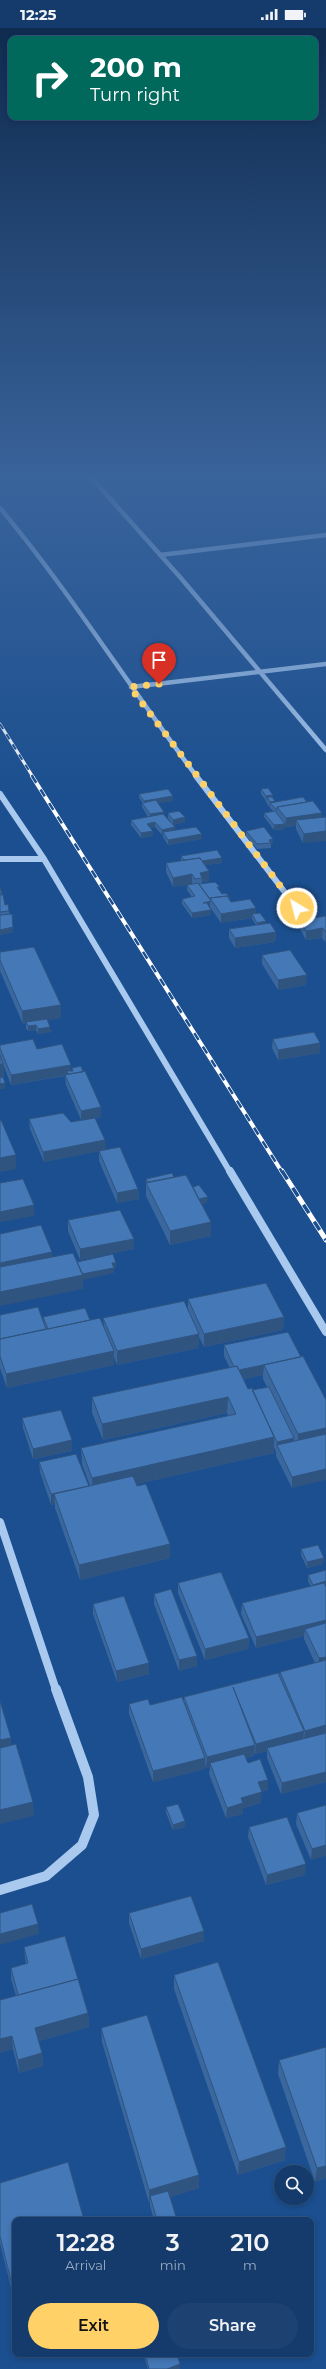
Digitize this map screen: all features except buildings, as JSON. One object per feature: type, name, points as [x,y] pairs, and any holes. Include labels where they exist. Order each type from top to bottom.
[{"type":"street","points":[[59,584],[130,687],[306,920]]},
{"type":"street","points":[[186,584],[326,750]]},
{"type":"street","points":[[130,687],[326,664]]},
{"type":"street","points":[[0,794],[44,859],[326,1332]]},
{"type":"street","points":[[0,859],[44,859]]},
{"type":"street","points":[[0,1522],[61,1704],[88,1777],[94,1815],[82,1845],[46,1876],[0,1890]]},
{"type":"railway","points":[[0,724],[33,777]]},
{"type":"railway","points":[[32,776],[282,1172]]},
{"type":"railway","points":[[282,1171],[326,1240]]},
{"type":"route","points":[[159,684],[130,687],[297,908]]}]
